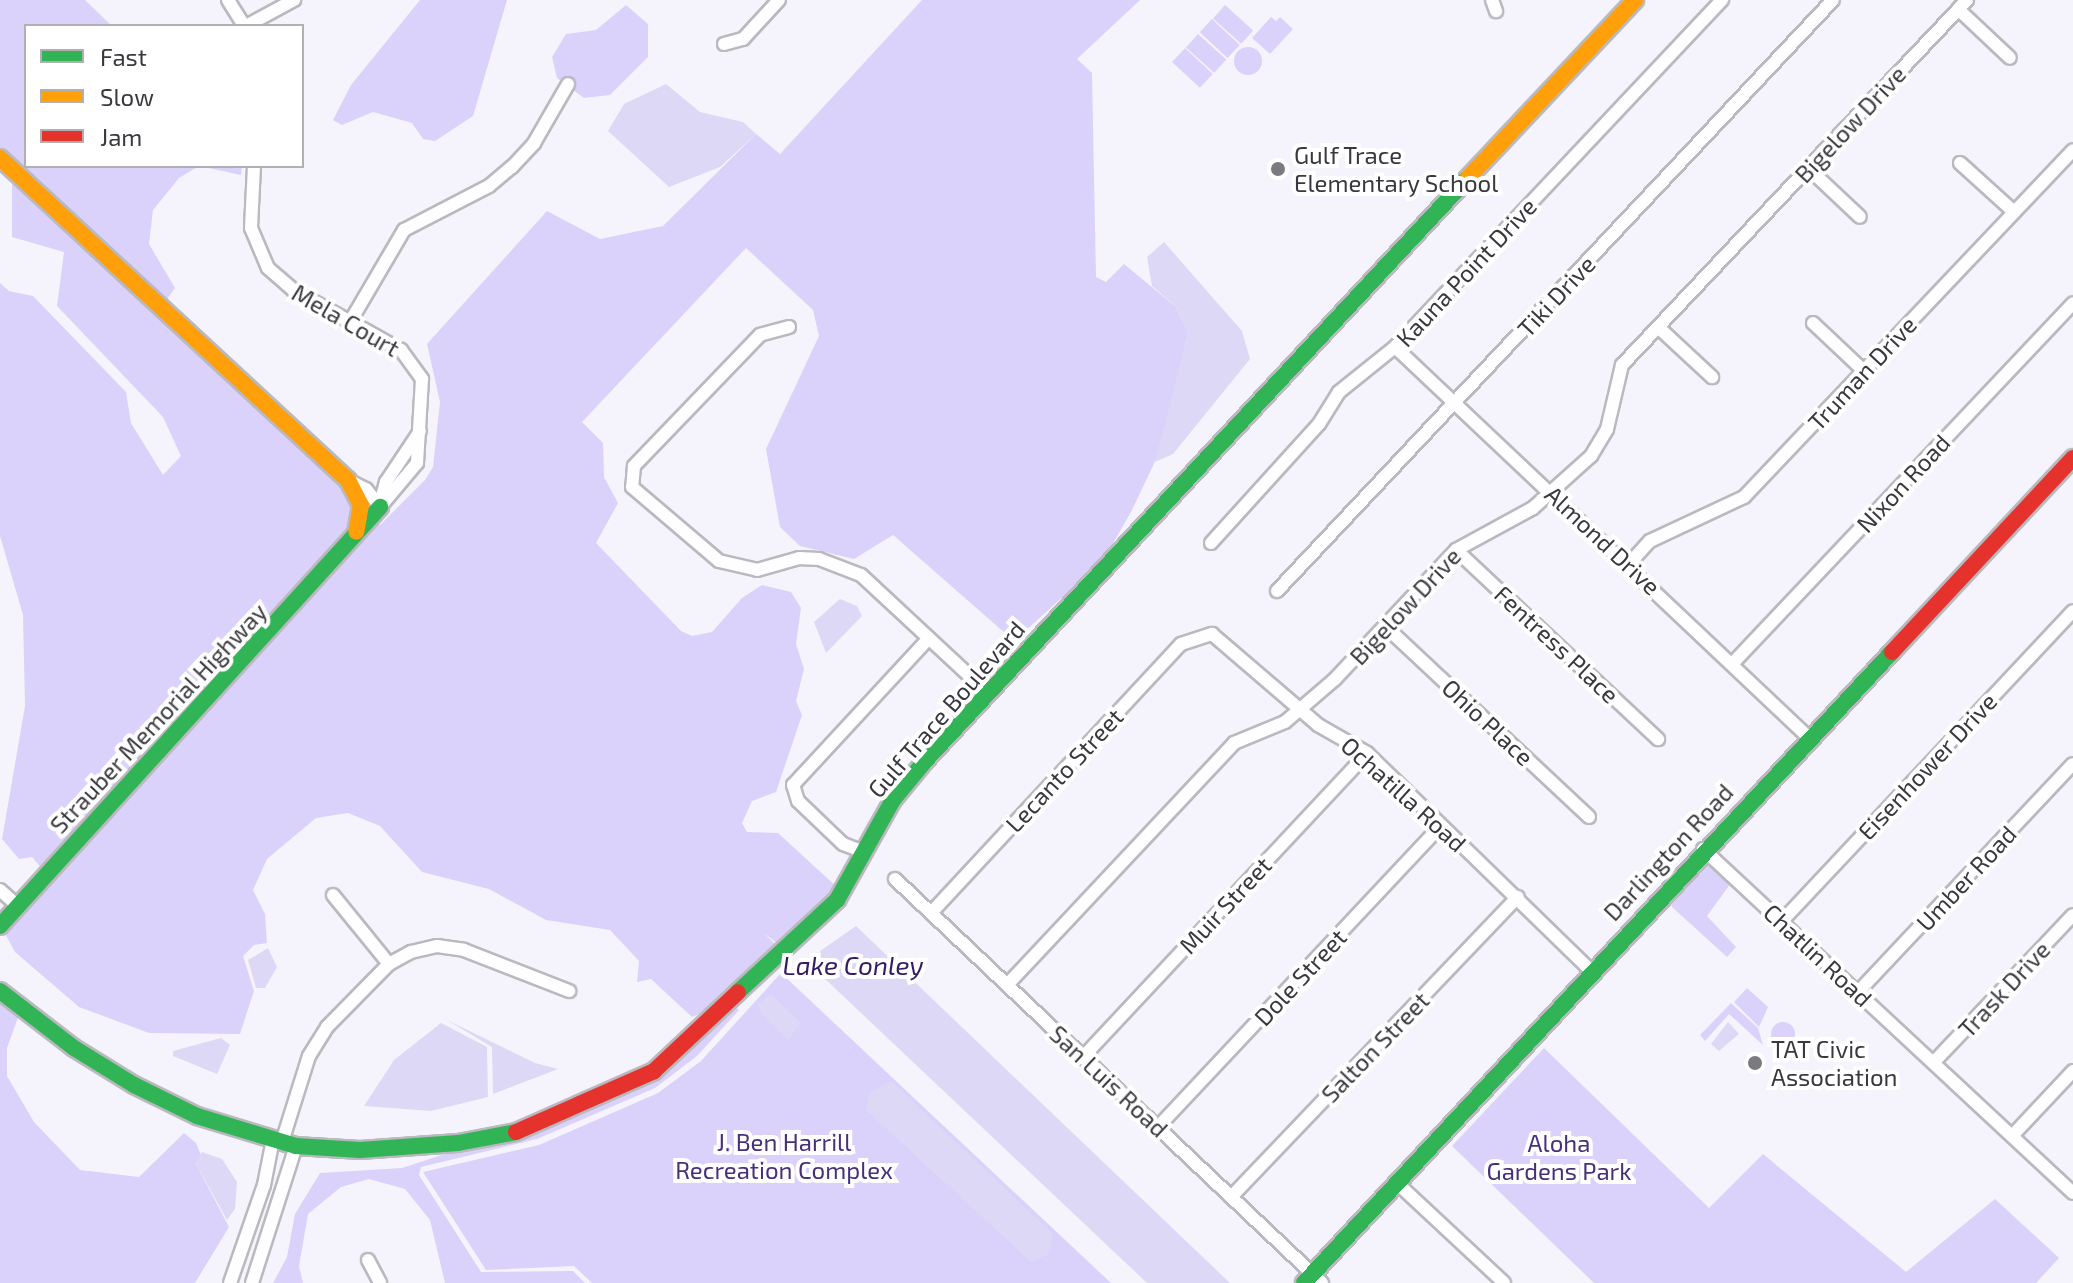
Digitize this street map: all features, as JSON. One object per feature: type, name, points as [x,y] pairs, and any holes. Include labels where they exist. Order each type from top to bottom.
[{"type":"street","points":[[228,0],[244,24]]},
{"type":"street","points":[[249,24],[294,0]]},
{"type":"street","points":[[757,0],[769,11]]},
{"type":"street","points":[[724,44],[743,39],[779,0]]},
{"type":"street","name":"Gulf Trace Boulevard","points":[[0,991],[74,1048],[134,1085],[197,1116],[284,1142],[360,1150],[458,1143],[527,1130],[607,1096],[654,1071],[716,1018],[837,900],[908,780],[1635,0]]},
{"type":"street","name":"Kauna Point Drive","points":[[1211,543],[1319,424],[1339,392],[1395,347],[1722,0]]},
{"type":"street","name":"Tiki Drive","points":[[1277,591],[1833,0]]},
{"type":"street","points":[[1963,5],[2010,58]]},
{"type":"street","name":"Bigelow Drive","points":[[1007,985],[1224,752],[1234,743],[1271,730],[1335,679],[1456,550],[1553,493],[1600,445],[1622,365],[1963,5]]},
{"type":"street","points":[[350,322],[404,230],[489,186],[512,167],[534,143],[568,84]]},
{"type":"street","name":"Truman Drive","points":[[1629,564],[1661,535],[1744,497],[2073,150]]},
{"type":"street","points":[[0,158],[348,480],[366,489],[380,507]]},
{"type":"street","points":[[1960,163],[2014,212]]},
{"type":"street","name":"Mela Court","points":[[254,168],[250,218],[263,260],[286,285],[401,350],[418,370],[425,398],[413,471],[380,507]]},
{"type":"street","points":[[1808,168],[1860,217]]},
{"type":"street","name":"Nixon Road","points":[[1733,663],[2073,303]]},
{"type":"street","points":[[1813,323],[1864,371]]},
{"type":"street","points":[[789,327],[760,335],[634,466],[632,487],[719,561],[757,570],[799,558],[819,559],[861,575],[987,692]]},
{"type":"street","points":[[1658,327],[1712,377]]},
{"type":"street","name":"Almond Drive","points":[[1395,347],[1629,564],[1808,737]]},
{"type":"street","name":"Mela Court","points":[[380,507],[386,482],[420,431]]},
{"type":"street","name":"Darlington Road","points":[[1313,1280],[1703,849],[2073,458]]},
{"type":"street","points":[[348,480],[361,513],[350,543]]},
{"type":"street","points":[[366,489],[386,482]]},
{"type":"street","name":"Strauber Memorial Highway","points":[[0,926],[380,507]]},
{"type":"street","name":"Fentress Place","points":[[1456,550],[1658,739]]},
{"type":"street","name":"Eisenhower Drive","points":[[1782,921],[2073,611]]},
{"type":"street","name":"Ohio Place","points":[[1386,627],[1589,817]]},
{"type":"street","name":"Ochatilla Road","points":[[1203,634],[1223,638],[1298,708],[1367,753],[1593,973]]},
{"type":"street","name":"Lecanto Street","points":[[931,913],[1181,644],[1203,634]]},
{"type":"street","points":[[864,852],[843,844],[798,801],[793,785],[929,638]]},
{"type":"street","name":"Muir Street","points":[[1083,1057],[1367,753]]},
{"type":"street","name":"Umber Road","points":[[1858,992],[2073,764]]},
{"type":"street","name":"Dole Street","points":[[1158,1127],[1441,826]]},
{"type":"street","name":"Chatlin Road","points":[[1703,849],[2073,1193]]},
{"type":"street","name":"San Luis Road","points":[[895,879],[1231,1197],[1313,1280]]},
{"type":"street","points":[[0,890],[18,906]]},
{"type":"street","points":[[333,895],[389,964]]},
{"type":"street","name":"Salton Street","points":[[1231,1197],[1518,897]]},
{"type":"street","name":"Trask Drive","points":[[1934,1062],[2073,915]]},
{"type":"street","points":[[252,1283],[284,1142],[309,1056],[327,1027],[389,964],[411,952],[437,946],[464,950],[569,991]]},
{"type":"street","points":[[2012,1136],[2073,1071]]},
{"type":"street","points":[[230,1283],[261,1193],[284,1142]]},
{"type":"street","points":[[1398,1184],[1504,1283]]},
{"type":"street","points":[[368,1260],[380,1283]]},
{"type":"green space","points":[[0,0],[85,0],[110,24],[24,24],[24,168],[196,168],[179,178],[153,210],[149,244],[175,288],[167,299],[185,322],[0,151]]},
{"type":"green space","points":[[420,0],[507,0],[473,116],[435,141],[423,139],[412,123],[373,112],[342,125],[333,120],[351,85]]},
{"type":"green space","points":[[922,0],[1140,0],[1077,59],[1092,73],[1096,277],[1106,282],[1124,264],[1176,307],[1188,333],[1161,449],[1131,512],[1108,552],[1014,641],[893,535],[854,559],[800,546],[780,527],[766,449],[819,336],[813,310],[746,248],[582,422],[603,443],[604,477],[618,503],[596,543],[681,631],[692,636],[712,632],[742,598],[762,585],[791,592],[801,608],[796,644],[804,669],[796,701],[802,715],[776,792],[752,801],[742,823],[747,832],[778,833],[838,888],[833,897],[778,944],[764,933],[775,944],[719,1006],[692,1017],[651,979],[637,982],[639,961],[610,930],[546,920],[489,889],[422,872],[380,826],[348,813],[316,818],[267,859],[253,890],[265,914],[267,943],[254,945],[243,956],[254,991],[240,1034],[149,1033],[79,1007],[15,952],[3,930],[376,522],[380,525],[425,480],[433,467],[440,402],[427,344],[547,211],[600,239],[663,226],[756,134],[780,154]]},
{"type":"green space","points":[[626,5],[648,24],[648,57],[610,95],[584,98],[557,78],[552,57],[566,34],[596,30]]},
{"type":"green space","points":[[1225,5],[1253,30],[1241,44],[1213,18]]},
{"type":"green space","points":[[1271,17],[1276,21],[1280,17],[1293,29],[1270,54],[1252,38]]},
{"type":"green space","points":[[1212,19],[1240,45],[1228,58],[1200,32]]},
{"type":"green space","points":[[1198,34],[1226,59],[1214,73],[1186,47]]},
{"type":"green space","points":[[1248,47],[1258,51],[1262,61],[1258,71],[1248,75],[1238,71],[1234,61],[1238,51]]},
{"type":"green space","points":[[1185,48],[1213,74],[1200,88],[1172,62]]},
{"type":"green space","points":[[208,168],[242,168],[241,175]]},
{"type":"green space","points":[[12,176],[279,426],[354,500],[356,512],[345,539],[43,870],[32,857],[19,859],[2,839],[25,706],[23,615],[0,536],[0,283],[9,291],[33,296],[126,392],[131,423],[163,475],[181,456],[163,417],[57,306],[64,252],[12,237]]},
{"type":"green space","points":[[1705,861],[1731,883],[1707,916],[1736,947],[1727,957],[1672,907],[1669,897]]},
{"type":"green space","name":"J. Ben Harrill Recreation Complex","points":[[781,973],[1111,1283],[592,1283],[574,1266],[486,1270],[423,1172],[539,1145],[658,1093],[701,1061]]},
{"type":"green space","points":[[1747,988],[1768,1007],[1759,1027],[1734,1002]]},
{"type":"green space","points":[[0,998],[19,1015],[7,1048],[7,1076],[34,1122],[80,1170],[139,1177],[184,1133],[196,1143],[201,1155],[196,1164],[229,1227],[195,1283],[0,1283]]},
{"type":"green space","points":[[1731,1003],[1758,1028],[1763,1045],[1729,1014],[1705,1041],[1700,1035]]},
{"type":"green space","points":[[734,1006],[739,1010],[697,1056],[655,1088],[537,1139],[421,1167],[419,1175],[481,1272],[573,1271],[585,1283],[445,1283],[430,1220],[405,1189],[369,1179],[341,1187],[308,1214],[299,1266],[303,1283],[273,1283],[287,1257],[295,1214],[320,1173],[402,1168],[466,1147],[529,1135],[660,1076]]},
{"type":"green space","points":[[1778,1022],[1788,1022],[1795,1029],[1795,1039],[1788,1046],[1778,1046],[1771,1039],[1771,1029]]},
{"type":"green space","name":"Aloha Gardens Park","points":[[1544,1048],[1709,1208],[1763,1154],[1906,1272],[1995,1199],[2059,1258],[2036,1283],[1594,1283],[1452,1146]]},
{"type":"water","points":[[666,84],[700,112],[743,122],[756,134],[720,167],[669,187],[608,131],[624,104]]},
{"type":"water","points":[[1164,242],[1242,331],[1250,359],[1173,454],[1155,462],[1188,333],[1176,307],[1152,286],[1147,257]]},
{"type":"water","points":[[840,599],[857,606],[862,616],[826,653],[814,622]]},
{"type":"water","name":"Lake Conley","points":[[856,926],[1230,1283],[1147,1283],[824,978],[820,951]]},
{"type":"water","points":[[268,948],[277,967],[265,988],[256,988],[248,960]]},
{"type":"water","points":[[771,994],[801,1023],[788,1040],[760,1012],[758,1004]]},
{"type":"water","points":[[447,1020],[535,1063],[558,1069],[493,1094],[492,1047]]},
{"type":"water","points":[[1728,1022],[1739,1034],[1719,1051],[1711,1044]]},
{"type":"water","points":[[441,1023],[487,1047],[488,1097],[431,1111],[364,1106],[394,1060]]},
{"type":"water","points":[[221,1038],[230,1045],[217,1074],[173,1056],[173,1051]]},
{"type":"water","points":[[891,1081],[1053,1234],[1049,1254],[1031,1262],[866,1110],[869,1093]]},
{"type":"water","points":[[202,1152],[222,1159],[237,1182],[235,1209],[227,1220],[196,1164]]},
{"type":"traffic: fast","points":[[738,992],[837,900],[893,800],[925,761],[1468,178]]},
{"type":"traffic: fast","points":[[0,926],[380,507]]},
{"type":"traffic: fast","points":[[1304,1283],[1892,652]]},
{"type":"traffic: fast","points":[[0,991],[74,1048],[134,1085],[197,1116],[296,1146],[360,1150],[458,1143],[516,1132]]},
{"type":"traffic: slow","points":[[1468,178],[1635,0]]},
{"type":"traffic: slow","points":[[0,158],[348,480],[361,505],[356,532]]},
{"type":"traffic: jam","points":[[1892,652],[2073,458]]},
{"type":"traffic: jam","points":[[516,1132],[654,1071],[738,992]]},
{"type":"place","name":"Gulf Trace Elementary School","points":[[1278,169]]},
{"type":"place","name":"TAT Civic Association","points":[[1755,1063]]}]
